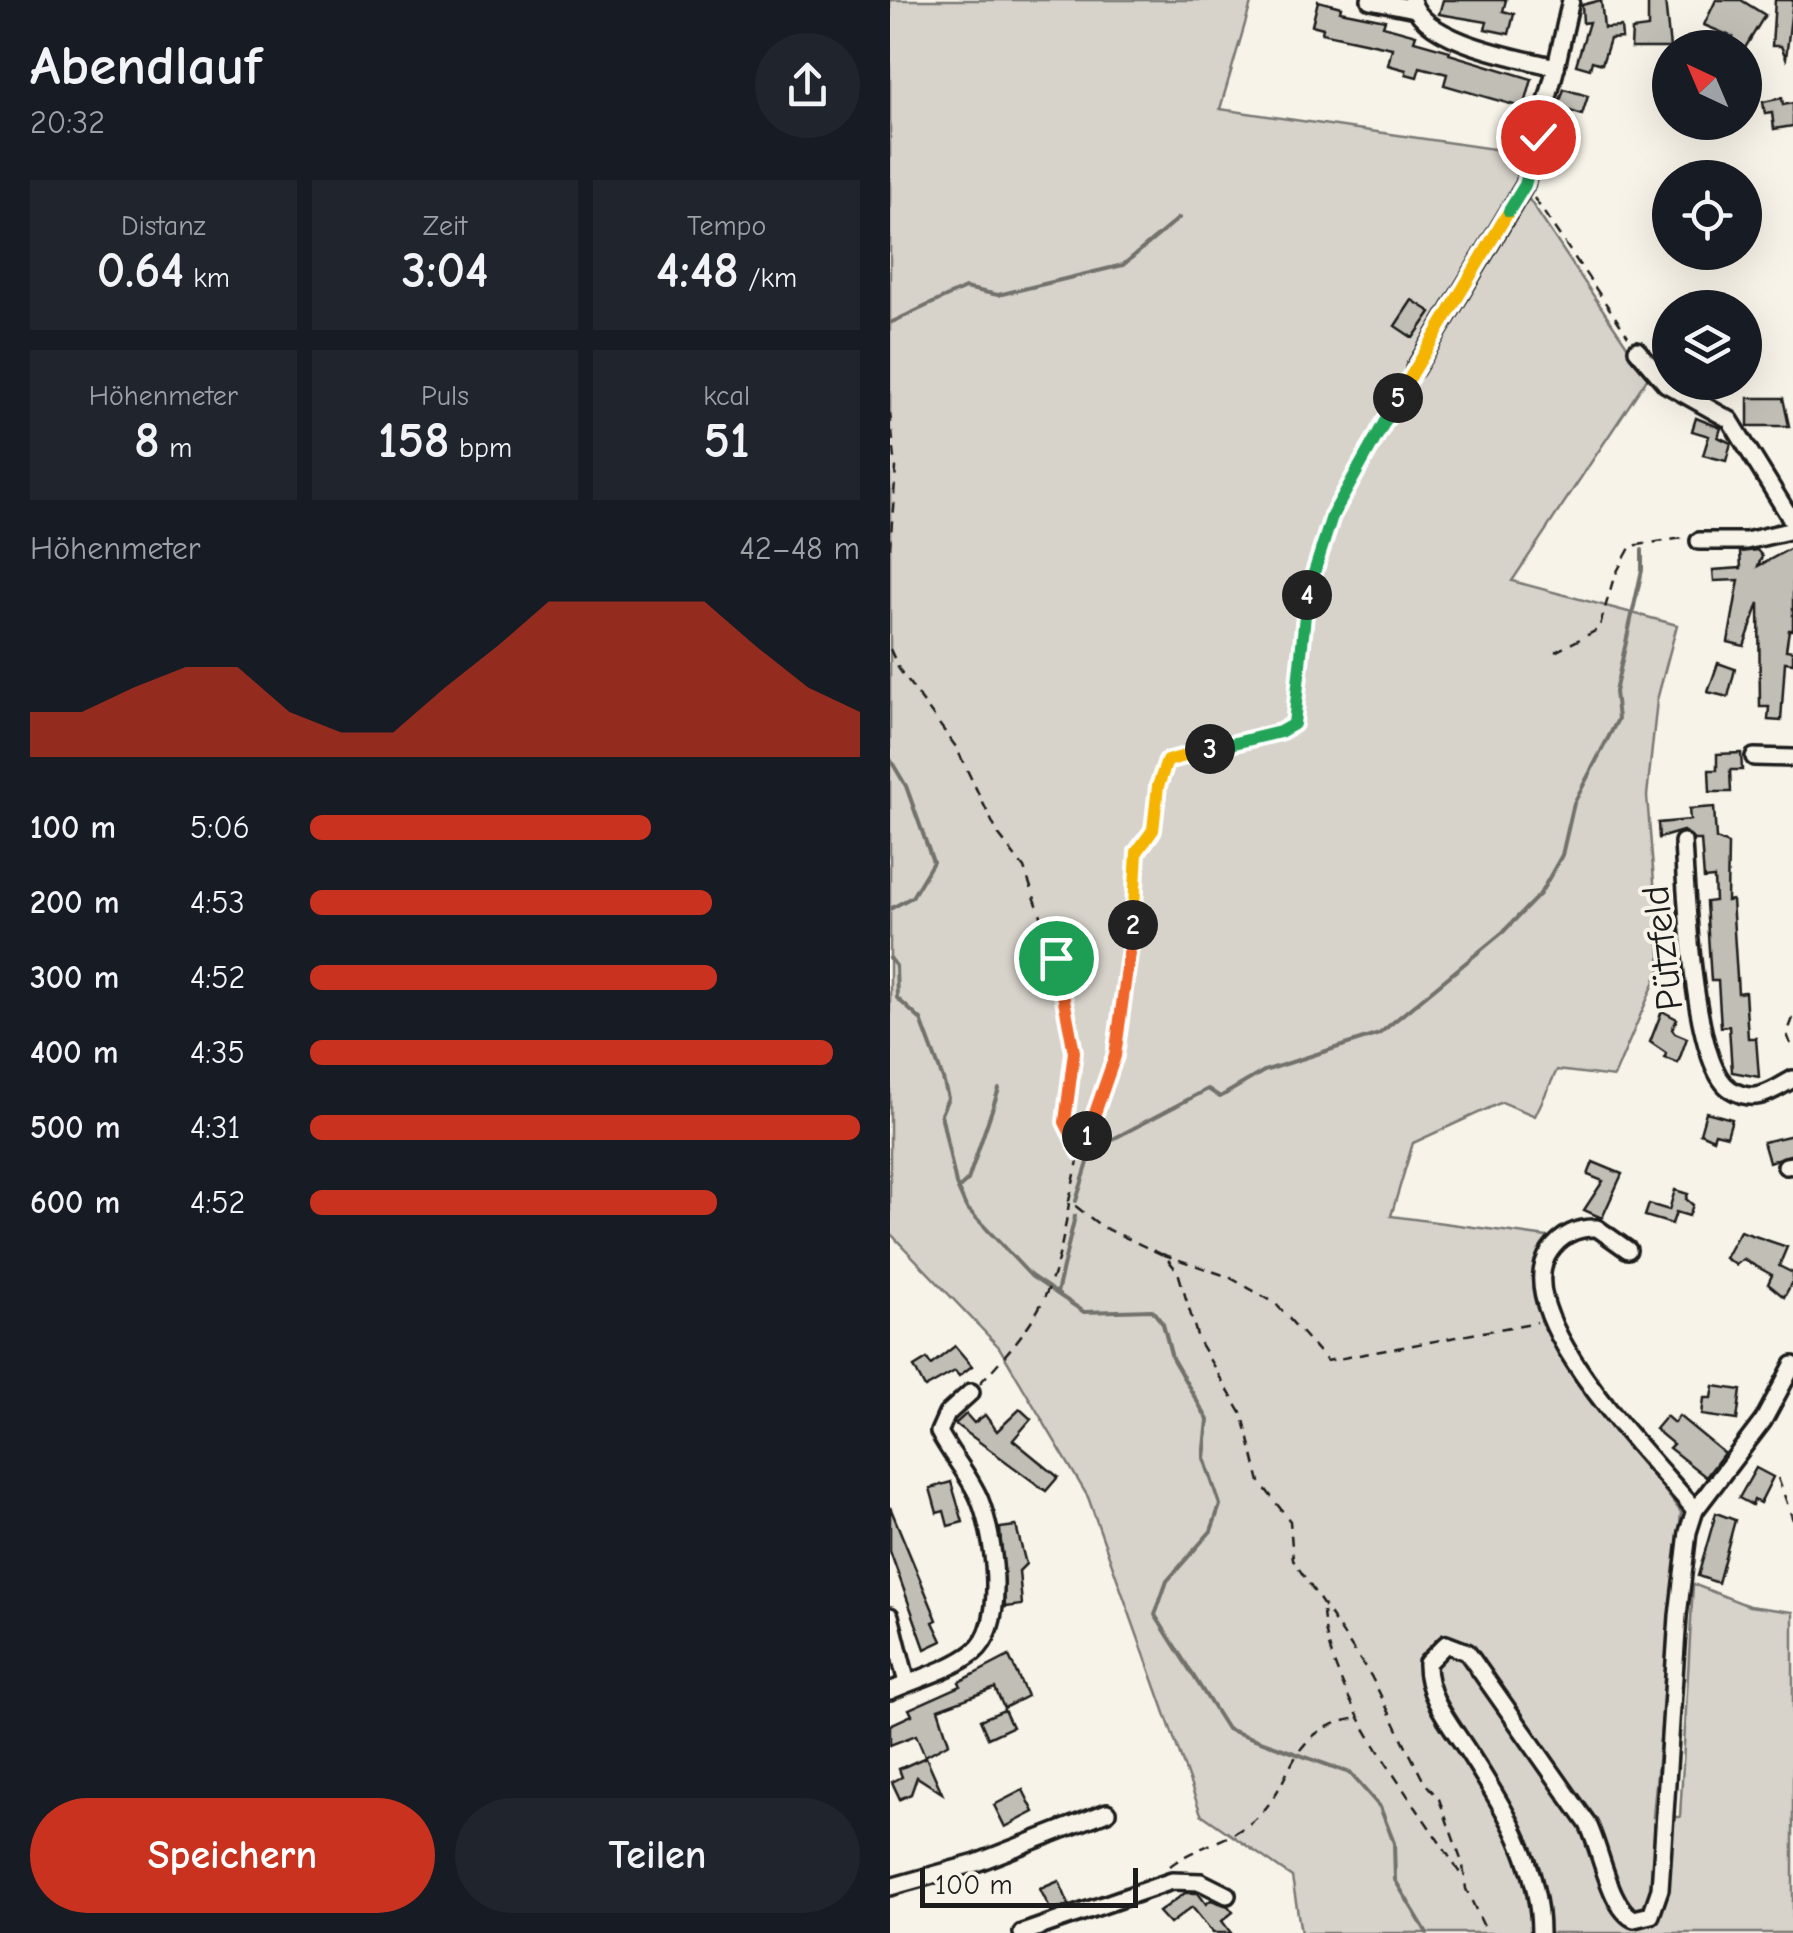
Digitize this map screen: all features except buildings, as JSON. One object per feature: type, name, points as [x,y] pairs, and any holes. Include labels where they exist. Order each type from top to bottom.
[{"type":"street","points":[[1370,0],[1413,4],[1431,25],[1472,45],[1556,68]]},
{"type":"street","points":[[1415,370],[1525,185],[1571,0]]},
{"type":"street","points":[[1638,350],[1666,384],[1730,420],[1793,522]]},
{"type":"street","points":[[1699,541],[1746,541],[1793,530]]},
{"type":"street","points":[[1754,757],[1793,758]]},
{"type":"street","name":"Pützfeld","points":[[1682,842],[1694,994],[1718,1072],[1731,1090],[1756,1097],[1771,1094],[1793,1078]]},
{"type":"street","points":[[1628,1250],[1596,1228],[1582,1229],[1560,1240],[1542,1271],[1550,1319],[1565,1350],[1695,1510]]},
{"type":"street","points":[[1540,1933],[1536,1893],[1523,1849],[1436,1700],[1427,1662],[1446,1644],[1467,1652],[1588,1824],[1618,1906],[1631,1918],[1649,1916],[1657,1906],[1660,1889],[1680,1586],[1695,1510],[1764,1421],[1793,1365]]},
{"type":"street","points":[[890,1691],[972,1652],[983,1641],[994,1614],[986,1519],[975,1491],[940,1432],[947,1414],[971,1392]]},
{"type":"street","points":[[890,1616],[906,1683]]},
{"type":"street","points":[[890,1887],[976,1863],[1107,1812]]},
{"type":"street","points":[[1022,1933],[1172,1881],[1201,1882],[1227,1895]]},
{"type":"path","points":[[1525,185],[1638,350]]},
{"type":"path","points":[[971,1392],[1027,1331],[1053,1284],[1080,1152],[1115,1056],[1132,956],[1136,857],[1153,830],[1158,786],[1167,761],[1280,732],[1294,724],[1304,614],[1318,551],[1344,490],[1415,370]]},
{"type":"path","points":[[890,413],[896,468],[890,548]]},
{"type":"path","points":[[1555,652],[1599,628],[1608,591],[1630,546],[1664,538],[1699,541]]},
{"type":"path","points":[[890,649],[899,669],[956,747],[998,834],[1024,868],[1062,975],[1074,1052],[1065,1122],[1080,1152]]},
{"type":"path","points":[[1793,1018],[1787,1034],[1793,1050]]},
{"type":"path","points":[[1069,1201],[1114,1233],[1161,1254],[1228,1276],[1275,1303],[1324,1360],[1550,1319]]},
{"type":"path","points":[[1161,1254],[1178,1272],[1200,1342],[1243,1416],[1260,1482],[1290,1521],[1293,1560],[1322,1609],[1371,1676],[1424,1782],[1439,1799],[1463,1865],[1463,1879]]},
{"type":"path","points":[[1778,1478],[1793,1520]]},
{"type":"path","points":[[1322,1609],[1324,1640],[1359,1718],[1463,1879],[1487,1933]]},
{"type":"path","points":[[1168,1867],[1248,1825],[1312,1732],[1334,1721],[1359,1718]]},
{"type":"shaded area","points":[[890,0],[1252,0],[1220,109],[1528,154],[1520,186],[1648,377],[1512,581],[1677,625],[1657,700],[1647,796],[1661,967],[1614,1077],[1557,1070],[1535,1116],[1502,1102],[1413,1143],[1391,1216],[1555,1238],[1540,1296],[1551,1336],[1559,1352],[1681,1512],[1653,1817],[1680,1817],[1693,1584],[1749,1606],[1793,1612],[1793,1933],[1301,1933],[1292,1877],[1201,1814],[1088,1497],[999,1347],[890,1233]]},
{"type":"waterway","points":[[890,323],[965,288],[998,295],[1123,265],[1179,218]]},
{"type":"waterway","points":[[1076,1201],[1092,1150],[1208,1089],[1220,1097],[1264,1071],[1379,1034],[1503,932],[1540,894],[1562,855],[1574,803],[1618,719],[1615,692],[1642,570],[1642,550]]},
{"type":"waterway","points":[[890,759],[906,786],[933,862],[912,897],[890,909]]},
{"type":"waterway","points":[[890,958],[896,966],[897,998],[921,1020],[943,1079],[948,1098],[941,1114],[956,1184],[966,1207],[1031,1276],[1084,1312],[1152,1310],[1163,1324],[1172,1358],[1208,1420],[1204,1458],[1220,1505],[1211,1531],[1167,1581],[1155,1615],[1227,1729],[1350,1773],[1380,1807],[1394,1843],[1395,1880],[1427,1933]]},
{"type":"waterway","points":[[958,1189],[968,1180],[999,1089]]},
{"type":"waterway","points":[[1057,1293],[1075,1216]]},
{"type":"route","points":[[1056,958],[1074,1052],[1074,1078],[1064,1116],[1080,1152],[1115,1056],[1132,956],[1138,883],[1136,857],[1153,830],[1158,786],[1167,761],[1280,732],[1294,724],[1304,614],[1324,534],[1344,490],[1525,185],[1538,137]]}]
